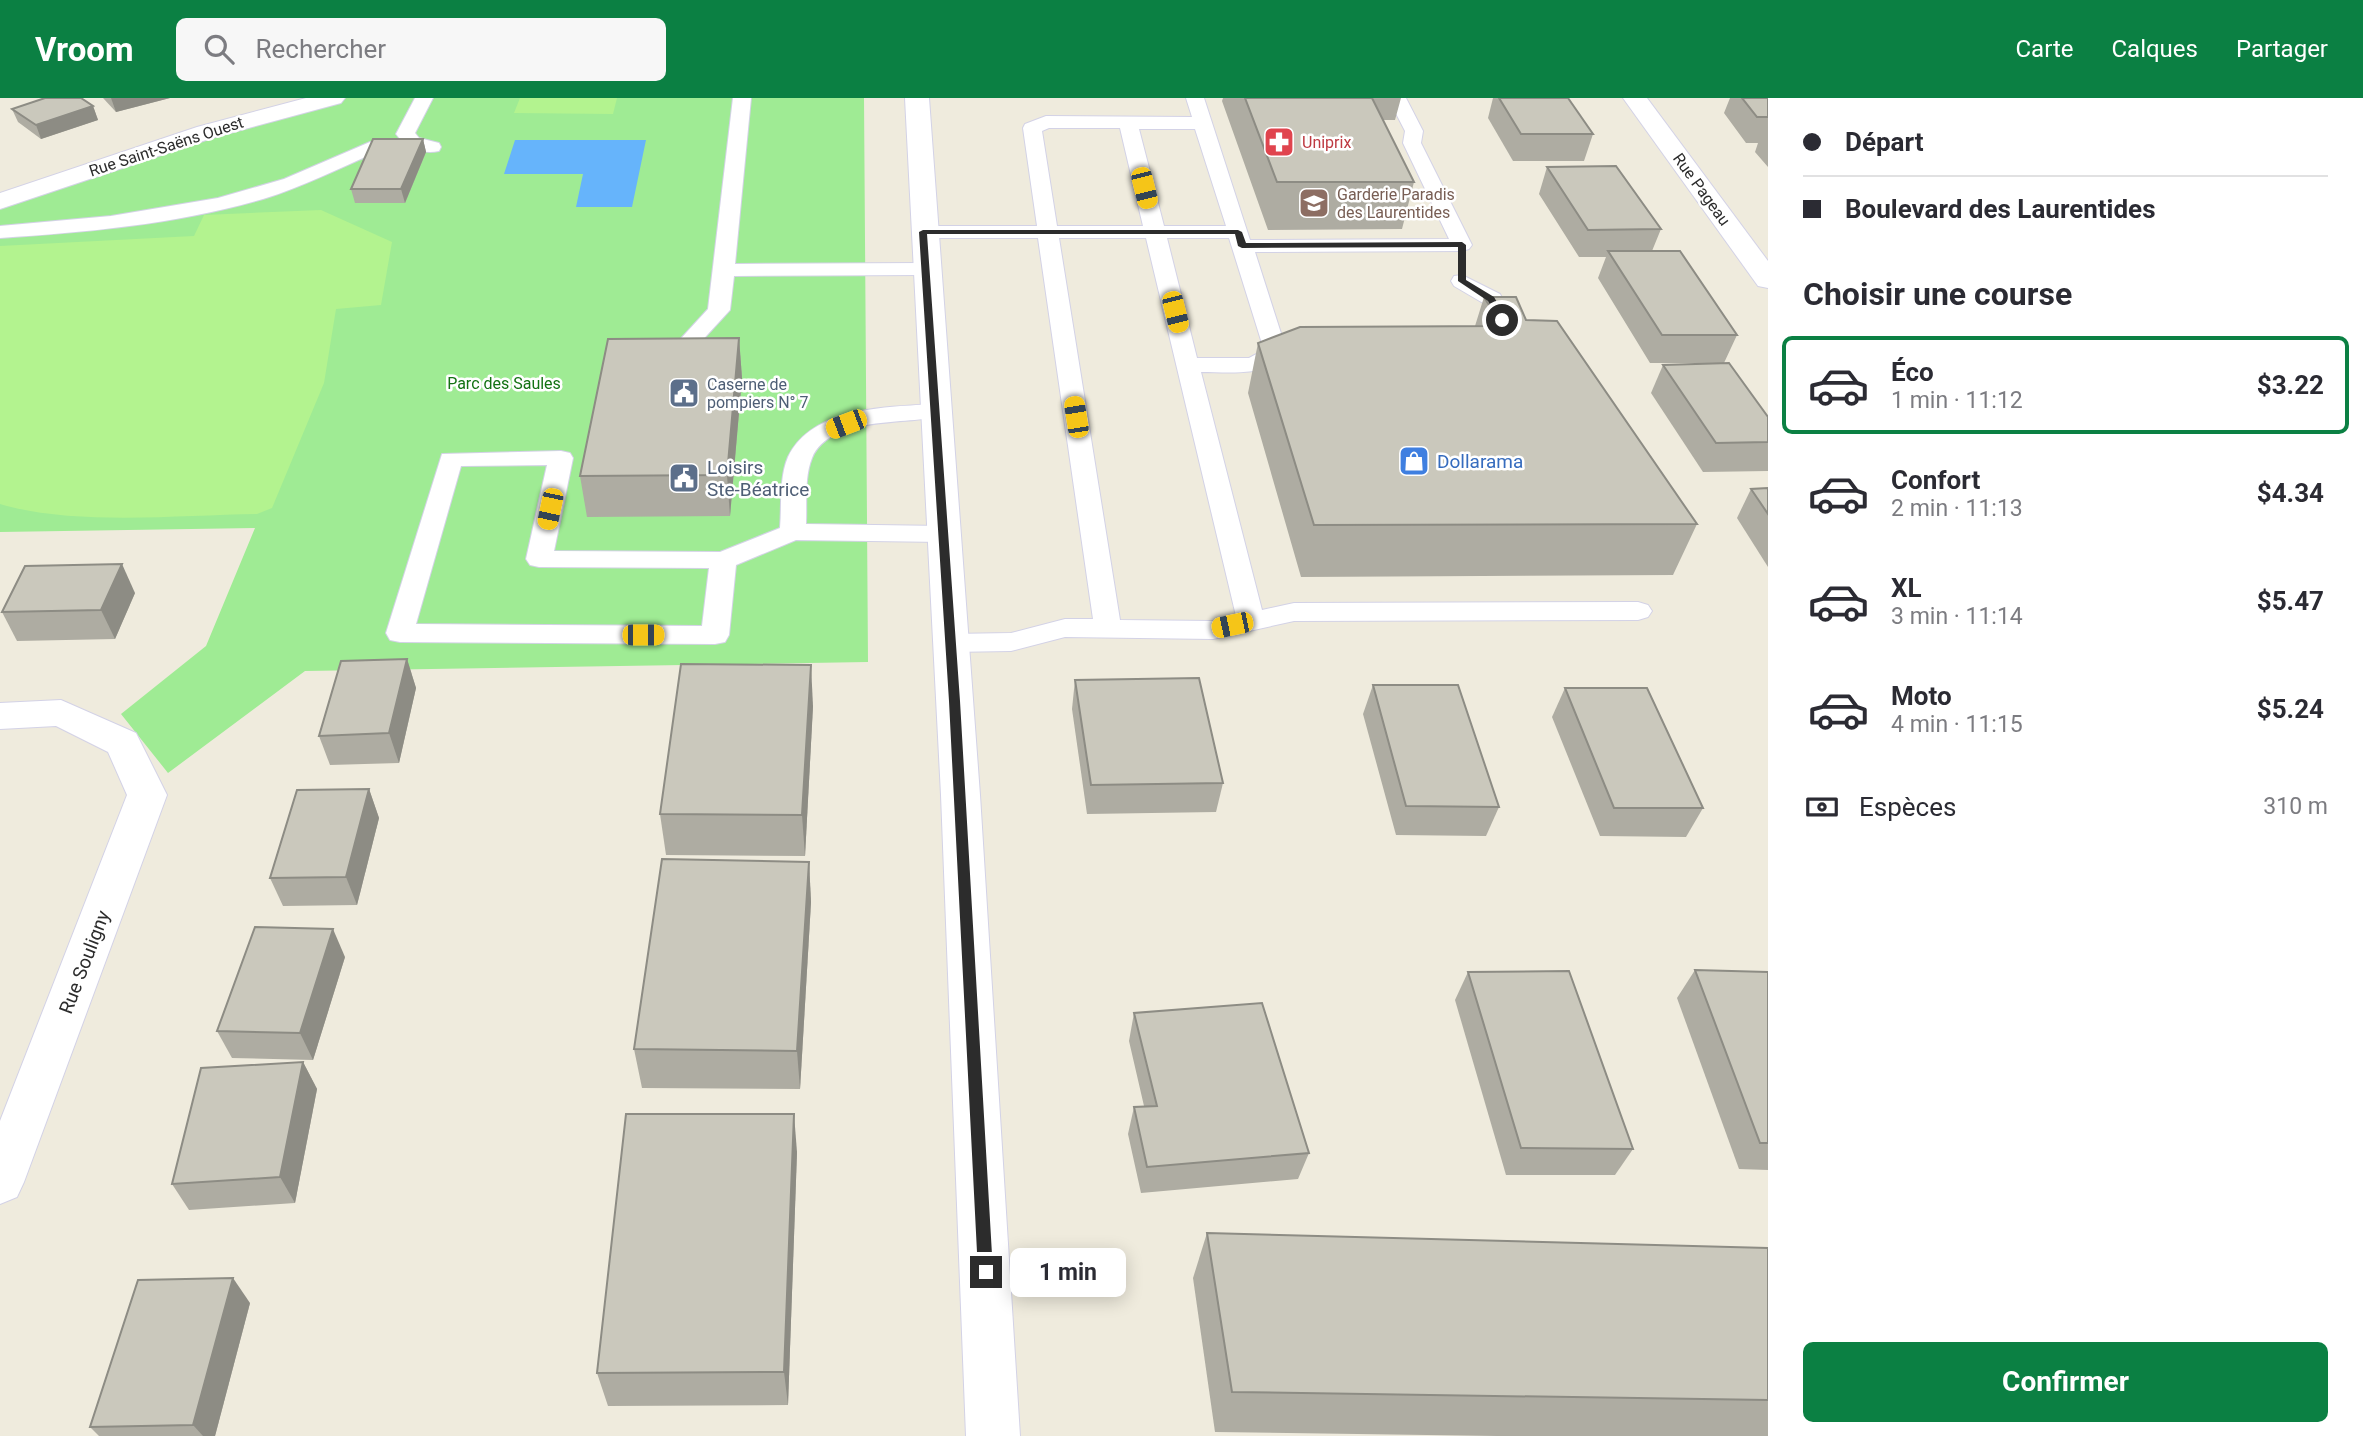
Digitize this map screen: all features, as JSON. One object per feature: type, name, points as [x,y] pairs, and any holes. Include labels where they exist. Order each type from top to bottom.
[{"type":"main road","name":"Rue Saint-Saëns Ouest","points":[[0,201],[206,132],[270,105],[333,98]]},
{"type":"main road","points":[[917,98],[925,269],[951,643],[980,1135],[993,1436]]},
{"type":"main road","name":"Rue Pageau","points":[[1635,98],[1768,280]]},
{"type":"main road","name":"Rue Souligny","points":[[0,716],[61,713],[123,743],[147,795],[0,1182]]},
{"type":"lane","points":[[424,98],[405,134],[412,142],[432,147]]},
{"type":"lane","points":[[681,378],[686,345],[719,310],[742,98]]},
{"type":"lane","points":[[1188,365],[1253,365],[1276,352],[1195,98]]},
{"type":"lane","points":[[1397,98],[1414,131],[1412,143],[1462,245],[1462,281],[1491,343]]},
{"type":"lane","points":[[1108,628],[1032,128],[1046,122],[1203,123]]},
{"type":"lane","points":[[1128,123],[1251,621]]},
{"type":"lane","points":[[0,232],[84,226],[199,208],[290,183],[370,148]]},
{"type":"lane","points":[[923,232],[1155,232],[1240,239],[1462,245]]},
{"type":"lane","points":[[724,270],[925,269]]},
{"type":"lane","points":[[1462,281],[1492,299],[1518,352]]},
{"type":"lane","points":[[793,532],[798,467],[801,456],[815,438],[860,419],[935,411]]},
{"type":"lane","points":[[723,560],[715,635],[400,633],[451,459],[561,458],[539,559],[723,560],[793,532],[943,534]]},
{"type":"lane","points":[[951,643],[1011,642],[1065,628],[1213,629],[1294,612],[1638,611]]},
{"type":"green space","name":"Parc des Saules","points":[[333,98],[864,98],[868,662],[305,671],[168,773],[121,714],[206,646],[255,528],[0,532],[0,201]]},
{"type":"green space","points":[[520,98],[617,98],[613,114],[514,113]]},
{"type":"green space","points":[[321,210],[392,242],[381,305],[336,309],[324,383],[272,508],[257,514],[127,518],[60,515],[0,504],[0,246],[194,236],[204,215]]},
{"type":"water","points":[[515,140],[646,140],[632,207],[576,207],[583,174],[504,174]]},
{"type":"building","points":[[45,98],[81,98],[93,106],[36,125],[12,109]]},
{"type":"building","points":[[1245,98],[1372,98],[1414,182],[1277,182]]},
{"type":"building","points":[[1499,98],[1568,98],[1593,134],[1521,134]]},
{"type":"building","points":[[1742,98],[1768,98],[1768,117],[1757,117]]},
{"type":"building","points":[[373,139],[423,139],[401,189],[351,189]]},
{"type":"building","points":[[1616,166],[1661,229],[1588,230],[1547,167]]},
{"type":"building","points":[[1608,251],[1680,251],[1737,335],[1662,335]]},
{"type":"building","points":[[1484,297],[1516,297],[1526,320],[1557,321],[1697,524],[1314,525],[1258,343],[1300,327],[1502,326]]},
{"type":"building","points":[[739,338],[727,475],[580,476],[608,339]]},
{"type":"building","points":[[1729,363],[1768,417],[1768,442],[1716,443],[1663,365]]},
{"type":"building","points":[[1768,488],[1768,514],[1751,489]]},
{"type":"building","points":[[122,564],[101,610],[2,612],[25,566]]},
{"type":"building","points":[[407,659],[389,733],[319,736],[341,661]]},
{"type":"building","points":[[681,664],[811,665],[802,815],[660,814]]},
{"type":"building","points":[[1199,678],[1223,783],[1091,785],[1075,680]]},
{"type":"building","points":[[1373,685],[1458,685],[1499,807],[1406,806]]},
{"type":"building","points":[[1565,688],[1647,688],[1703,808],[1614,808]]},
{"type":"building","points":[[369,789],[346,877],[270,878],[297,790]]},
{"type":"building","points":[[662,859],[809,862],[797,1051],[634,1049]]},
{"type":"building","points":[[255,927],[333,929],[300,1033],[217,1031]]},
{"type":"building","points":[[1695,970],[1768,972],[1768,1143],[1760,1143]]},
{"type":"building","points":[[1569,971],[1633,1149],[1521,1148],[1468,972]]},
{"type":"building","points":[[1262,1003],[1309,1153],[1147,1167],[1134,1107],[1157,1106],[1134,1013]]},
{"type":"building","points":[[303,1062],[280,1177],[172,1184],[201,1068]]},
{"type":"building","points":[[626,1114],[794,1114],[784,1372],[597,1373]]},
{"type":"building","points":[[1207,1233],[1768,1248],[1768,1400],[1232,1392]]},
{"type":"building","points":[[233,1278],[193,1425],[90,1427],[138,1280]]},
{"type":"place","name":"Uniprix","points":[[1279,142]]},
{"type":"place","name":"Garderie Paradis des Laurentides","points":[[1314,203]]},
{"type":"place","name":"Caserne de pompiers N° 7","points":[[684,393]]},
{"type":"place","name":"Dollarama","points":[[1414,461]]},
{"type":"place","name":"Loisirs Ste-Béatrice","points":[[684,478]]},
{"type":"route","points":[[986,1272],[955,701],[923,232],[1238,232],[1242,246],[1462,245],[1462,281],[1492,299],[1502,320]]}]
